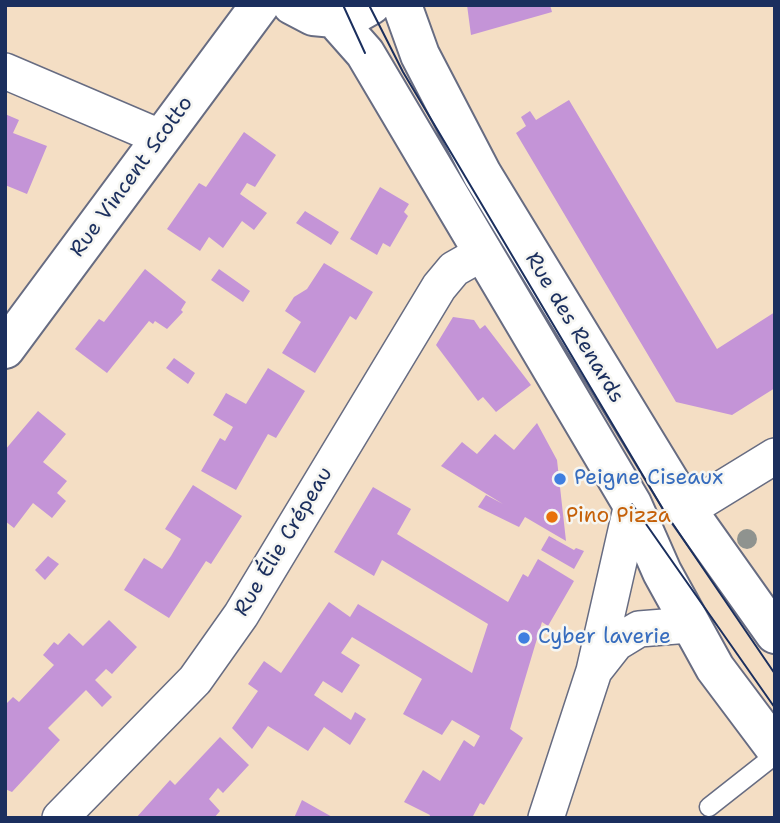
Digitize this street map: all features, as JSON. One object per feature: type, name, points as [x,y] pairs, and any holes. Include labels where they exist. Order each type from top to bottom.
[{"type":"street","name":"Rue Vincent Scotto","points":[[5,349],[246,20],[260,5]]},
{"type":"street","points":[[292,5],[313,16],[334,18],[357,13],[371,5]]},
{"type":"street","name":"Rue des Renards","points":[[402,5],[439,96],[482,174],[687,510],[775,634]]},
{"type":"street","points":[[334,18],[365,53],[632,503],[689,625],[715,668],[775,748]]},
{"type":"street","points":[[5,71],[107,112],[162,138]]},
{"type":"street","name":"Rue Élie Crépeau","points":[[60,818],[195,680],[241,615],[439,287],[454,269],[484,251]]},
{"type":"street","points":[[687,510],[775,456]]},
{"type":"street","points":[[546,818],[594,671],[632,503]]},
{"type":"street","points":[[594,671],[616,643],[639,629],[689,625]]},
{"type":"lane","points":[[709,807],[775,755]]},
{"type":"building","points":[[467,5],[550,5],[552,12],[471,35]]},
{"type":"building","points":[[569,100],[717,349],[775,312],[775,388],[732,415],[676,402],[516,133],[526,126],[521,117],[530,111],[536,120]]},
{"type":"building","points":[[5,114],[19,120],[13,133],[47,146],[27,194],[5,185]]},
{"type":"building","points":[[244,132],[276,155],[255,187],[247,183],[240,194],[267,213],[254,230],[242,221],[223,248],[209,237],[200,251],[167,229],[199,183],[206,187]]},
{"type":"building","points":[[380,187],[409,204],[404,212],[408,216],[390,247],[383,243],[377,255],[350,239]]},
{"type":"building","points":[[305,211],[339,232],[331,245],[296,223]]},
{"type":"building","points":[[324,263],[373,292],[356,320],[350,316],[315,373],[282,353],[301,322],[285,311],[294,297],[307,289]]},
{"type":"building","points":[[145,269],[186,302],[181,310],[183,312],[167,329],[155,321],[153,324],[149,321],[107,373],[75,349],[99,319],[104,322]]},
{"type":"building","points":[[219,269],[250,291],[243,302],[211,280]]},
{"type":"building","points":[[453,317],[474,320],[480,329],[485,325],[531,385],[496,412],[483,397],[478,401],[436,345]]},
{"type":"building","points":[[174,358],[195,373],[188,384],[166,368]]},
{"type":"building","points":[[268,368],[305,391],[276,438],[268,434],[236,490],[201,471],[220,438],[225,441],[233,427],[213,415],[226,393],[246,404]]},
{"type":"building","points":[[38,411],[66,434],[43,462],[67,481],[57,493],[66,501],[52,518],[33,503],[14,528],[5,521],[5,450]]},
{"type":"building","points":[[537,423],[557,460],[566,541],[525,517],[519,527],[478,507],[486,495],[503,504],[441,466],[462,442],[477,454],[495,434],[514,450]]},
{"type":"building","points":[[193,485],[242,516],[211,564],[206,561],[169,618],[124,590],[144,558],[162,569],[171,556],[181,539],[165,529]]},
{"type":"building","points":[[373,487],[411,509],[397,534],[508,602],[523,574],[528,577],[538,559],[574,581],[548,626],[542,622],[510,729],[523,738],[484,805],[480,803],[472,818],[429,818],[430,815],[404,802],[423,770],[440,781],[464,740],[474,747],[480,736],[452,720],[442,735],[403,714],[422,679],[352,637],[341,653],[360,665],[342,693],[323,681],[314,695],[351,720],[355,712],[366,719],[350,745],[324,727],[308,751],[268,726],[252,749],[232,728],[258,691],[248,684],[264,661],[281,673],[329,602],[350,617],[358,604],[472,673],[488,624],[382,560],[374,576],[334,552]]},
{"type":"building","points":[[549,536],[574,550],[576,548],[584,551],[574,569],[541,550]]},
{"type":"building","points":[[48,556],[59,564],[45,580],[35,570]]},
{"type":"building","points":[[109,620],[137,647],[112,674],[106,669],[95,680],[112,697],[102,707],[86,690],[48,728],[60,740],[12,792],[5,789],[5,705],[13,697],[19,702],[54,665],[43,655],[54,642],[58,645],[69,633],[83,646]]},
{"type":"building","points":[[220,737],[249,765],[223,793],[218,788],[209,799],[220,811],[214,818],[136,818],[170,780],[175,785]]},
{"type":"building","points":[[302,800],[334,818],[294,818]]},
{"type":"tram line","points":[[343,5],[365,53]]},
{"type":"tram line","points":[[369,5],[403,72],[664,511],[775,674]]},
{"type":"tram line","points":[[632,504],[775,708]]},
{"type":"place","name":"Peigne Ciseaux","points":[[560,479]]},
{"type":"place","name":"Pino Pizza","points":[[552,517]]},
{"type":"place","name":"Cyber laverie","points":[[524,638]]}]
